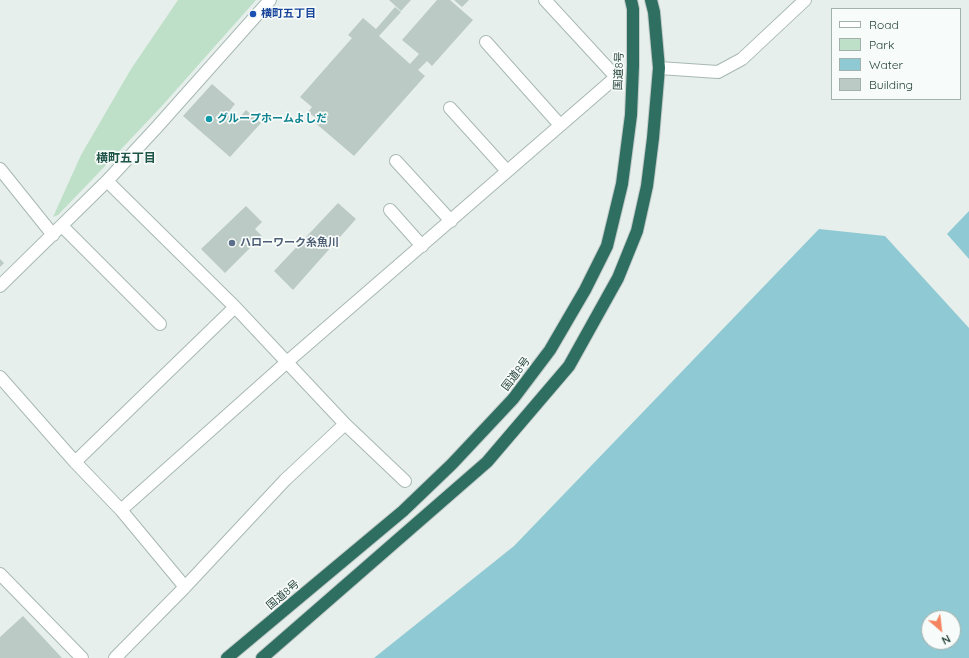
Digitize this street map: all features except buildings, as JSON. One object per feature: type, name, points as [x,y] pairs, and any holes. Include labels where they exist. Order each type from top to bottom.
[{"type":"highway","name":"国道8号","points":[[228,658],[403,511],[452,464],[513,399],[550,350],[607,246],[622,184],[631,115],[633,30],[633,9],[631,0]]},
{"type":"highway","points":[[262,658],[487,462],[569,366],[618,278],[637,231],[647,186],[659,68],[651,0]]},
{"type":"street","points":[[0,286],[107,180],[157,127],[270,0]]},
{"type":"street","points":[[121,510],[287,362],[616,77],[545,0]]},
{"type":"street","points":[[659,68],[718,72],[742,59],[804,0]]},
{"type":"street","points":[[486,42],[560,125]]},
{"type":"street","points":[[450,108],[507,172]]},
{"type":"street","points":[[396,161],[451,221]]},
{"type":"street","points":[[0,169],[58,230],[160,324]]},
{"type":"street","points":[[107,180],[235,307],[345,424],[404,481]]},
{"type":"street","points":[[390,210],[422,246]]},
{"type":"street","points":[[75,462],[235,307]]},
{"type":"street","points":[[0,377],[75,462],[121,510],[185,587]]},
{"type":"street","points":[[115,658],[185,587],[285,480],[345,424]]},
{"type":"street","points":[[0,574],[82,658]]},
{"type":"green space","points":[[178,0],[256,0],[161,107],[58,215],[53,217],[81,155],[131,69]]},
{"type":"water","points":[[969,211],[969,259],[947,234]]},
{"type":"water","points":[[819,229],[885,236],[969,328],[969,658],[374,658],[514,546]]},
{"type":"place","name":"横町五丁目","points":[[253,14]]},
{"type":"place","name":"グループホームよしだ","points":[[209,119]]},
{"type":"place","name":"ハローワーク糸魚川","points":[[232,243]]},
{"type":"district","name":"横町五丁目","points":[[126,158]]}]
